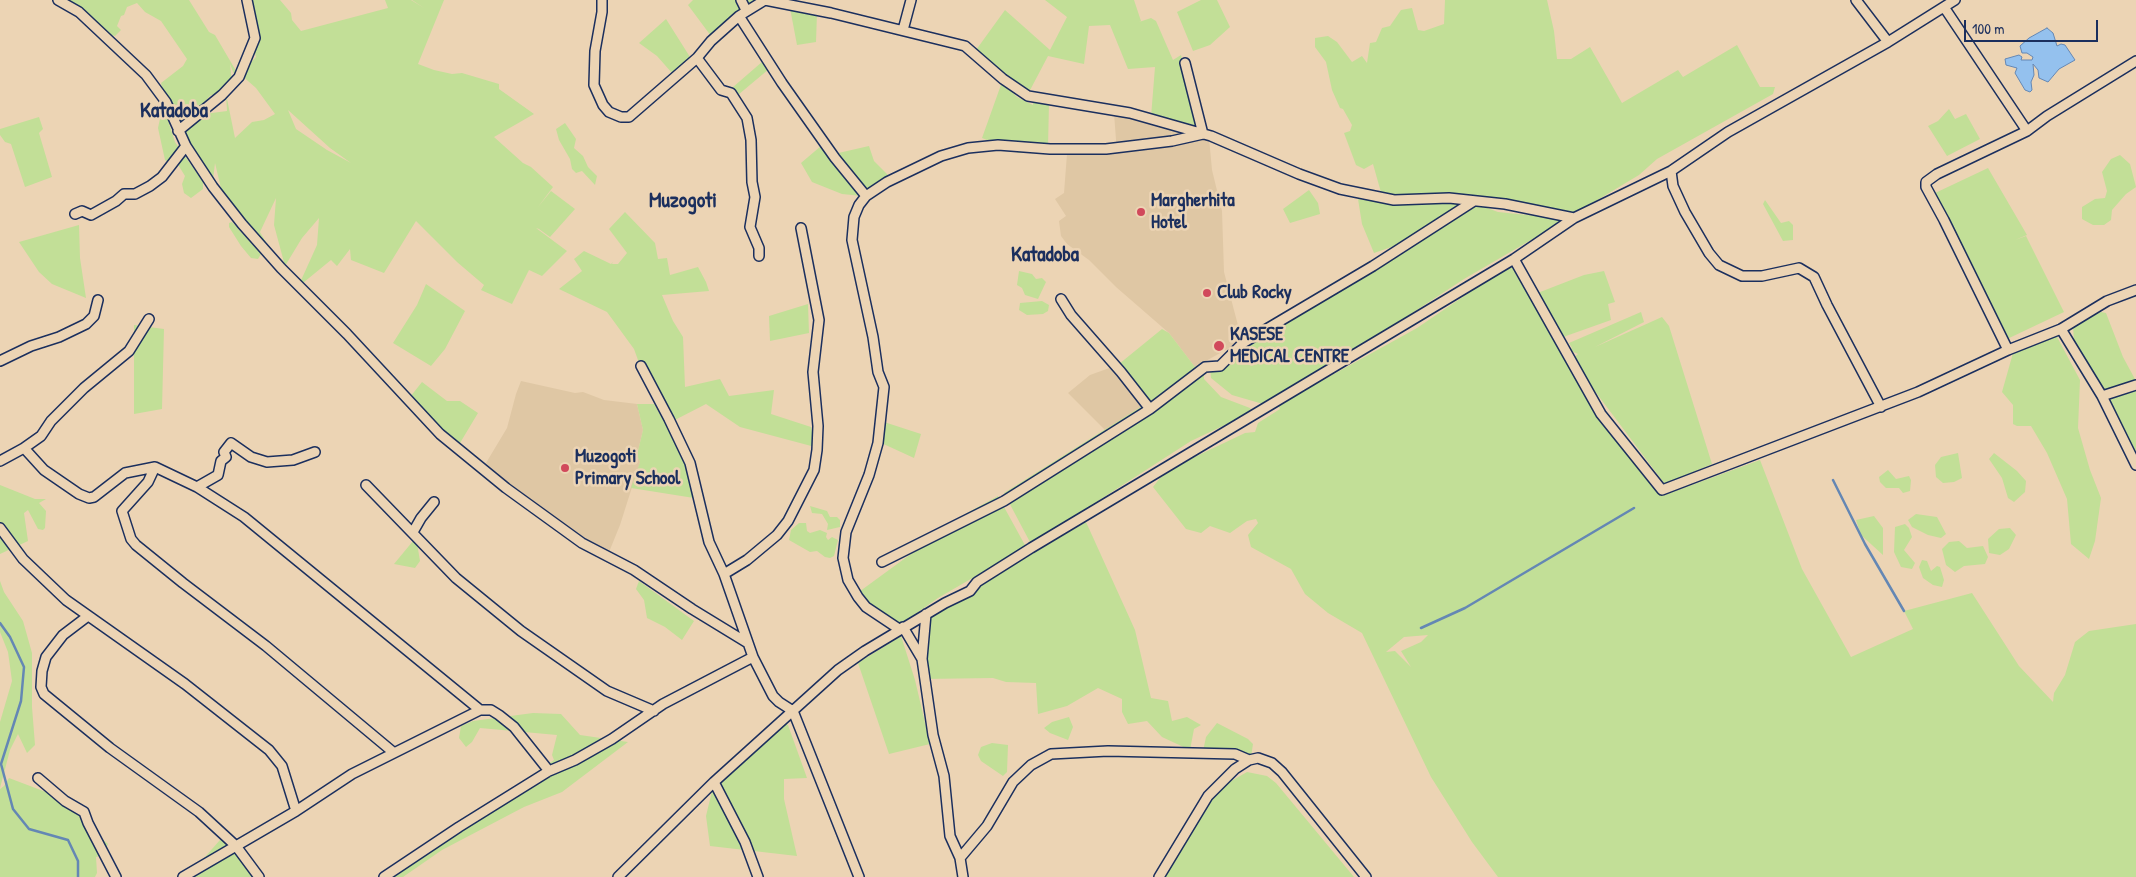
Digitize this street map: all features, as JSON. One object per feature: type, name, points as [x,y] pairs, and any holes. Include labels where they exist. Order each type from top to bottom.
[{"type":"street","points":[[58,0],[79,12],[146,75],[166,102],[186,146],[213,187],[242,224],[281,268],[348,334],[450,443],[506,488],[582,543],[634,570],[746,642]]},
{"type":"street","points":[[178,131],[222,95],[239,77],[255,38],[247,0]]},
{"type":"street","points":[[602,0],[593,78],[595,91],[609,112],[616,116],[630,117],[697,58],[711,41],[743,13],[765,0],[831,13],[967,47],[1003,80],[1028,96],[1130,113],[1203,134],[1340,189],[1394,200],[1449,198],[1504,204],[1574,218]]},
{"type":"street","points":[[741,0],[743,13],[782,83],[835,158],[866,196]]},
{"type":"street","points":[[903,30],[911,0]]},
{"type":"street","points":[[1856,0],[1888,42]]},
{"type":"street","points":[[618,877],[714,782],[838,670],[901,628],[944,602],[970,591],[977,582],[1195,449],[1514,259],[1574,218],[1672,171],[1728,132],[1888,42],[1955,0]]},
{"type":"street","points":[[1944,7],[2027,131]]},
{"type":"street","points":[[697,58],[721,90],[731,93],[747,118],[751,140],[752,182],[755,197],[750,227],[759,248],[759,256]]},
{"type":"street","points":[[2008,350],[1926,187],[1926,182],[1937,174],[2027,131],[2047,116],[2136,61]]},
{"type":"street","points":[[1185,63],[1203,134]]},
{"type":"street","points":[[922,659],[901,628],[866,607],[858,597],[848,580],[843,558],[846,532],[869,475],[878,443],[884,387],[878,372],[873,337],[852,240],[854,217],[866,196],[887,182],[941,156],[978,146],[1106,149],[1172,141],[1203,134]]},
{"type":"street","points":[[75,214],[82,211],[91,214],[116,201],[124,194],[135,194],[150,186],[162,177],[186,146]]},
{"type":"street","points":[[1672,171],[1673,186],[1687,217],[1709,253],[1719,265],[1742,276],[1762,276],[1799,268],[1814,277],[1831,314],[1880,407]]},
{"type":"street","points":[[882,562],[1004,501],[1150,409],[1205,367],[1220,366],[1243,343],[1373,266],[1474,201]]},
{"type":"street","points":[[724,574],[747,560],[777,535],[788,522],[814,470],[818,426],[813,372],[819,320],[801,228]]},
{"type":"street","points":[[1514,259],[1601,414],[1662,490],[1880,407],[1950,378],[2008,350],[2061,329],[2107,301],[2136,290]]},
{"type":"street","points":[[1061,299],[1071,315],[1121,372],[1150,409]]},
{"type":"street","points":[[0,361],[31,346],[59,337],[86,324],[94,316],[98,300]]},
{"type":"street","points":[[0,461],[41,436],[51,421],[84,388],[129,351],[149,319]]},
{"type":"street","points":[[2061,329],[2102,396],[2136,465]]},
{"type":"street","points":[[641,366],[690,463],[709,542],[724,574],[752,657],[773,696],[793,712],[859,877]]},
{"type":"street","points":[[2102,396],[2136,385]]},
{"type":"street","points":[[197,487],[218,475],[221,461],[226,457],[224,452],[230,444],[235,445],[251,457],[268,462],[293,460],[315,452]]},
{"type":"street","points":[[24,448],[44,470],[79,494],[90,498],[125,474],[155,468],[197,487],[244,517],[480,710]]},
{"type":"street","points":[[155,468],[148,482],[122,512],[131,539],[136,545],[266,646],[393,752]]},
{"type":"street","points":[[366,485],[456,578],[521,631],[607,691],[654,711]]},
{"type":"street","points":[[413,532],[434,502]]},
{"type":"street","points":[[0,528],[23,559],[66,600],[185,684],[269,750],[282,766],[296,811]]},
{"type":"street","points":[[926,614],[922,659],[933,735],[944,776],[950,836],[960,858],[963,877]]},
{"type":"street","points":[[88,616],[63,635],[46,657],[41,678],[44,694],[110,748],[200,812],[236,846],[260,877]]},
{"type":"street","points":[[384,877],[459,827],[549,771],[575,760],[612,740],[654,711],[752,657]]},
{"type":"street","points":[[183,877],[296,811],[352,774],[480,710],[490,710],[514,727],[549,771]]},
{"type":"street","points":[[960,858],[987,826],[1013,782],[1031,765],[1051,754],[1108,751],[1238,754],[1249,760]]},
{"type":"street","points":[[1159,877],[1202,804],[1225,777],[1249,760],[1258,758],[1263,759],[1282,772],[1366,877]]},
{"type":"street","points":[[38,778],[65,801],[84,812],[116,877]]},
{"type":"street","points":[[714,782],[745,842],[757,876]]},
{"type":"shaded area","points":[[1114,113],[1209,138],[1212,170],[1222,211],[1224,272],[1240,333],[1240,342],[1195,367],[1169,333],[1116,287],[1089,260],[1067,244],[1061,236],[1059,221],[1066,216],[1055,199],[1064,193],[1067,154],[1117,153]]},
{"type":"shaded area","points":[[1115,366],[1144,405],[1105,430],[1068,393],[1090,375]]},
{"type":"shaded area","points":[[521,381],[575,393],[583,392],[604,400],[637,404],[643,430],[637,455],[640,462],[620,525],[607,557],[502,482],[486,463],[507,428]]},
{"type":"green space","points":[[62,0],[189,0],[209,32],[215,35],[239,76],[236,79],[230,64],[232,83],[222,96],[211,95],[187,120],[204,114],[227,111],[226,94],[235,138],[252,122],[264,120],[275,114],[256,88],[240,74],[256,57],[243,0],[280,0],[291,13],[292,20],[301,31],[388,8],[385,0],[411,0],[424,8],[412,0],[444,0],[418,64],[434,70],[452,74],[462,73],[499,84],[499,89],[534,114],[494,137],[553,187],[538,207],[551,191],[575,209],[550,237],[536,228],[567,251],[542,276],[529,270],[512,304],[481,290],[484,285],[457,262],[416,221],[384,273],[351,260],[350,249],[337,266],[331,260],[298,287],[317,245],[319,218],[302,238],[285,266],[274,225],[276,198],[260,232],[283,271],[225,205],[215,163],[212,188],[163,91],[161,83],[183,66],[187,59],[161,21],[145,12],[137,3],[127,7],[124,15],[121,16],[117,26],[121,30],[115,36],[107,34],[100,40],[80,9]],"holes":[[[288,110],[330,148],[351,163],[327,150],[296,129]]]},
{"type":"green space","points":[[693,0],[759,0],[711,36],[688,5]]},
{"type":"green space","points":[[1045,0],[1134,0],[1141,21],[1139,22],[1151,18],[1156,21],[1173,60],[1181,55],[1199,131],[1151,117],[1155,67],[1128,69],[1110,25],[1089,26],[1084,64],[1048,56],[1028,94],[1003,77],[976,50],[1005,10],[1050,50],[1067,17]]},
{"type":"green space","points":[[1201,0],[1217,0],[1230,27],[1210,45],[1193,51],[1177,12]]},
{"type":"green space","points":[[1445,0],[1547,0],[1554,31],[1557,59],[1571,59],[1590,47],[1622,103],[1678,70],[1683,77],[1737,45],[1760,87],[1775,87],[1773,94],[1657,159],[1639,175],[1574,214],[1456,195],[1441,194],[1395,198],[1382,196],[1373,164],[1364,169],[1356,165],[1344,133],[1350,131],[1352,125],[1343,109],[1340,108],[1332,90],[1326,62],[1315,47],[1315,38],[1328,36],[1337,42],[1352,62],[1362,56],[1367,63],[1370,43],[1376,42],[1382,28],[1390,26],[1401,10],[1412,8],[1418,30],[1424,31],[1444,24]]},
{"type":"green space","points":[[790,8],[817,13],[816,42],[797,45]]},
{"type":"green space","points":[[666,19],[690,57],[672,73],[657,56],[639,43]]},
{"type":"green space","points":[[770,55],[769,69],[732,100],[725,94]]},
{"type":"green space","points":[[1002,82],[1017,97],[1033,105],[1033,102],[1049,103],[1048,147],[1019,153],[982,138]]},
{"type":"green space","points":[[1949,109],[1955,119],[1966,114],[1980,139],[1947,156],[1928,126],[1938,121]]},
{"type":"green space","points":[[165,111],[175,142],[203,182],[203,189],[191,198],[184,193],[182,184],[185,176],[177,163],[170,164],[165,160],[158,128],[161,114]]},
{"type":"green space","points":[[39,117],[43,129],[39,133],[52,177],[25,187],[11,144],[5,142],[0,135],[0,129]]},
{"type":"green space","points":[[565,123],[576,139],[574,148],[583,156],[588,167],[597,176],[595,185],[582,171],[576,173],[572,169],[570,159],[559,140],[556,129]]},
{"type":"green space","points":[[821,146],[828,157],[862,196],[842,194],[812,182],[801,163]]},
{"type":"green space","points":[[869,146],[874,161],[891,178],[866,193],[834,154]]},
{"type":"green space","points":[[2120,155],[2130,164],[2136,187],[2126,194],[2112,210],[2111,220],[2104,225],[2093,225],[2082,219],[2082,207],[2095,199],[2105,198],[2107,191],[2102,172],[2111,159]]},
{"type":"green space","points":[[1988,168],[2027,235],[2015,240],[2026,236],[2064,312],[2005,340],[1933,194]]},
{"type":"green space","points":[[1309,190],[1318,203],[1320,214],[1290,223],[1283,209]]},
{"type":"green space","points":[[1358,199],[1395,203],[1448,200],[1467,202],[1397,245],[1374,253],[1362,224]]},
{"type":"green space","points":[[1765,200],[1781,223],[1789,221],[1793,225],[1793,240],[1783,241],[1763,204]]},
{"type":"green space","points":[[1474,203],[1498,212],[1567,219],[1464,279],[1397,323],[1263,404],[1232,395],[1211,378],[1210,367],[1219,359]]},
{"type":"green space","points":[[625,212],[655,243],[658,259],[667,258],[670,275],[698,267],[706,282],[709,291],[662,295],[673,321],[683,337],[685,387],[720,379],[729,396],[774,390],[771,414],[811,427],[815,447],[740,427],[706,404],[669,423],[642,371],[634,349],[607,312],[559,289],[582,271],[574,259],[584,251],[611,264],[613,262],[612,264],[618,264],[627,253],[609,229]]},
{"type":"green space","points":[[232,222],[261,254],[258,259],[251,258],[241,246],[229,227],[229,223]]},
{"type":"green space","points":[[79,225],[80,258],[86,298],[52,284],[39,272],[19,242]]},
{"type":"green space","points":[[1509,262],[1589,401],[1662,496],[1760,460],[1802,569],[1851,657],[1913,629],[1904,611],[1972,593],[2019,666],[2053,702],[2054,693],[2065,675],[2075,642],[2089,631],[2136,624],[2136,877],[1498,877],[1472,842],[1431,777],[1362,633],[1328,613],[1305,594],[1291,569],[1251,547],[1248,535],[1258,523],[1256,519],[1247,521],[1230,533],[1210,526],[1201,533],[1186,529],[1153,487],[1160,478],[1180,464],[1245,433],[1255,432],[1258,423],[1280,409],[1278,405],[1417,328],[1467,294]],"holes":[[[1428,635],[1421,642],[1401,651],[1411,667],[1395,651],[1386,652],[1404,637]]]},
{"type":"green space","points":[[1019,271],[1032,274],[1036,279],[1042,278],[1046,282],[1038,299],[1025,295],[1022,288],[1017,285]]},
{"type":"green space","points":[[1604,271],[1615,302],[1608,304],[1611,320],[1563,338],[1535,294],[1584,275]]},
{"type":"green space","points":[[426,284],[465,311],[445,349],[431,366],[393,343],[417,305]]},
{"type":"green space","points":[[1042,301],[1049,305],[1048,311],[1043,314],[1027,315],[1019,310],[1020,303]]},
{"type":"green space","points":[[808,304],[809,333],[770,341],[769,316]]},
{"type":"green space","points":[[1641,312],[1644,322],[1595,347],[1662,317],[1669,326],[1712,464],[1666,484],[1582,374],[1573,358],[1578,354],[1569,350],[1572,348],[1569,343]]},
{"type":"green space","points":[[2101,312],[2106,313],[2123,357],[2136,381],[2136,454],[2125,438],[2074,342],[2073,326]]},
{"type":"green space","points":[[134,325],[164,329],[162,409],[134,414]]},
{"type":"green space","points":[[1162,329],[1169,333],[1195,367],[1204,361],[1204,379],[1221,397],[1251,410],[1246,415],[1191,441],[1031,544],[1004,493],[1147,403],[1119,364]]},
{"type":"green space","points":[[2056,335],[2080,380],[2078,428],[2090,470],[2101,498],[2095,541],[2089,559],[2071,544],[2067,499],[2047,453],[2031,426],[2017,426],[2013,424],[2013,405],[2002,392],[2013,353],[2042,337]]},
{"type":"green space","points":[[422,382],[447,401],[460,401],[478,413],[460,443],[439,432],[410,397]]},
{"type":"green space","points":[[637,404],[654,404],[676,443],[685,464],[694,498],[631,488],[640,462],[637,455],[643,430]]},
{"type":"green space","points":[[881,421],[921,434],[914,458],[877,441]]},
{"type":"green space","points":[[1958,453],[1962,478],[1954,482],[1943,483],[1936,477],[1935,465],[1941,457]]},
{"type":"green space","points":[[1994,453],[2017,471],[2026,481],[2025,492],[2014,502],[2008,498],[2002,478],[1989,459]]},
{"type":"green space","points":[[1888,470],[1896,479],[1909,476],[1911,480],[1910,491],[1903,493],[1899,488],[1886,488],[1880,482],[1879,477]]},
{"type":"green space","points":[[0,485],[35,499],[46,499],[39,503],[46,511],[45,528],[43,530],[38,529],[28,510],[24,513],[28,541],[0,554]]},
{"type":"green space","points":[[998,496],[1026,547],[938,598],[897,627],[863,611],[852,597],[967,513]]},
{"type":"green space","points":[[810,506],[827,511],[830,517],[837,517],[840,520],[840,527],[827,530],[828,524],[822,514],[812,513]]},
{"type":"green space","points":[[1916,514],[1937,517],[1946,534],[1941,538],[1928,535],[1912,527],[1908,520]]},
{"type":"green space","points":[[1874,516],[1883,528],[1883,555],[1861,535],[1856,520]]},
{"type":"green space","points":[[1086,522],[1135,630],[1151,698],[1168,701],[1172,721],[1187,717],[1201,725],[1194,729],[1190,750],[1162,737],[1147,721],[1128,724],[1122,712],[1122,699],[1098,688],[1067,706],[1038,714],[1036,683],[1006,682],[993,678],[923,679],[926,632],[933,612]]},
{"type":"green space","points":[[799,523],[806,523],[807,531],[810,533],[820,530],[827,533],[826,537],[828,540],[832,537],[838,540],[834,556],[830,558],[817,551],[810,552],[789,540],[791,530]]},
{"type":"green space","points":[[1905,524],[1909,528],[1912,537],[1904,550],[1915,563],[1912,569],[1901,567],[1894,552],[1895,527]]},
{"type":"green space","points":[[2010,528],[2016,535],[2009,549],[2000,555],[1989,553],[1988,539],[1999,529]]},
{"type":"green space","points":[[413,541],[417,543],[420,561],[415,568],[394,564]]},
{"type":"green space","points":[[1959,541],[1967,548],[1983,546],[1988,557],[1985,564],[1964,566],[1955,572],[1946,565],[1942,549],[1949,542]]},
{"type":"green space","points":[[1922,560],[1927,561],[1931,571],[1937,566],[1940,567],[1944,580],[1942,587],[1933,585],[1923,578],[1919,567]]},
{"type":"green space","points":[[0,581],[4,592],[23,621],[32,653],[32,707],[35,745],[27,753],[18,734],[10,750],[0,788],[0,722],[12,681],[8,652],[0,632]]},
{"type":"green space","points":[[639,581],[694,621],[682,640],[665,627],[647,618],[644,600],[636,589]]},
{"type":"green space","points":[[901,636],[915,680],[930,744],[889,754],[858,663]]},
{"type":"green space","points":[[533,713],[561,714],[580,735],[628,742],[562,792],[524,807],[442,850],[403,877],[385,877],[554,760],[552,755],[557,735],[480,728],[472,742],[466,747],[459,738],[461,726],[473,721]]},
{"type":"green space","points":[[1069,717],[1073,727],[1068,740],[1050,733],[1044,728],[1052,722]]},
{"type":"green space","points":[[784,722],[788,725],[807,778],[784,779],[784,799],[797,856],[710,846],[706,816],[713,787]]},
{"type":"green space","points":[[1217,723],[1248,739],[1253,744],[1251,757],[1202,756],[1206,737]]},
{"type":"green space","points":[[992,743],[1008,745],[1007,772],[1003,776],[981,761],[978,755],[981,747]]},
{"type":"green space","points":[[1247,772],[1267,776],[1276,783],[1354,877],[1159,877],[1210,797],[1226,784]]},
{"type":"green space","points":[[9,778],[59,797],[73,808],[84,823],[108,844],[103,855],[96,857],[97,873],[95,877],[0,877],[0,789]]},
{"type":"green space","points":[[227,832],[260,877],[182,877],[198,865]]},
{"type":"water","points":[[2047,28],[2053,33],[2057,46],[2065,45],[2075,60],[2059,69],[2048,82],[2039,78],[2038,70],[2033,64],[2034,75],[2030,92],[2025,90],[2015,73],[2017,68],[2006,65],[2005,59],[2019,55],[2022,57],[2021,60],[2032,60],[2033,57],[2027,53],[2022,53],[2020,46],[2029,38]]},
{"type":"waterway","points":[[1833,480],[1865,544],[1904,611]]},
{"type":"waterway","points":[[1421,628],[1465,608],[1634,508]]},
{"type":"waterway","points":[[0,623],[10,637],[24,667],[21,701],[1,764],[13,809],[29,829],[68,840],[78,861],[78,877]]},
{"type":"place","name":"Margherhita Hotel","points":[[1141,212]]},
{"type":"place","name":"Club Rocky","points":[[1207,293]]},
{"type":"place","name":"KASESE MEDICAL CENTRE","points":[[1219,346]]},
{"type":"place","name":"Muzogoti Primary School","points":[[565,468]]},
{"type":"district","name":"Katadoba","points":[[174,111]]},
{"type":"district","name":"Muzogoti","points":[[683,201]]},
{"type":"district","name":"Katadoba","points":[[1045,255]]}]
